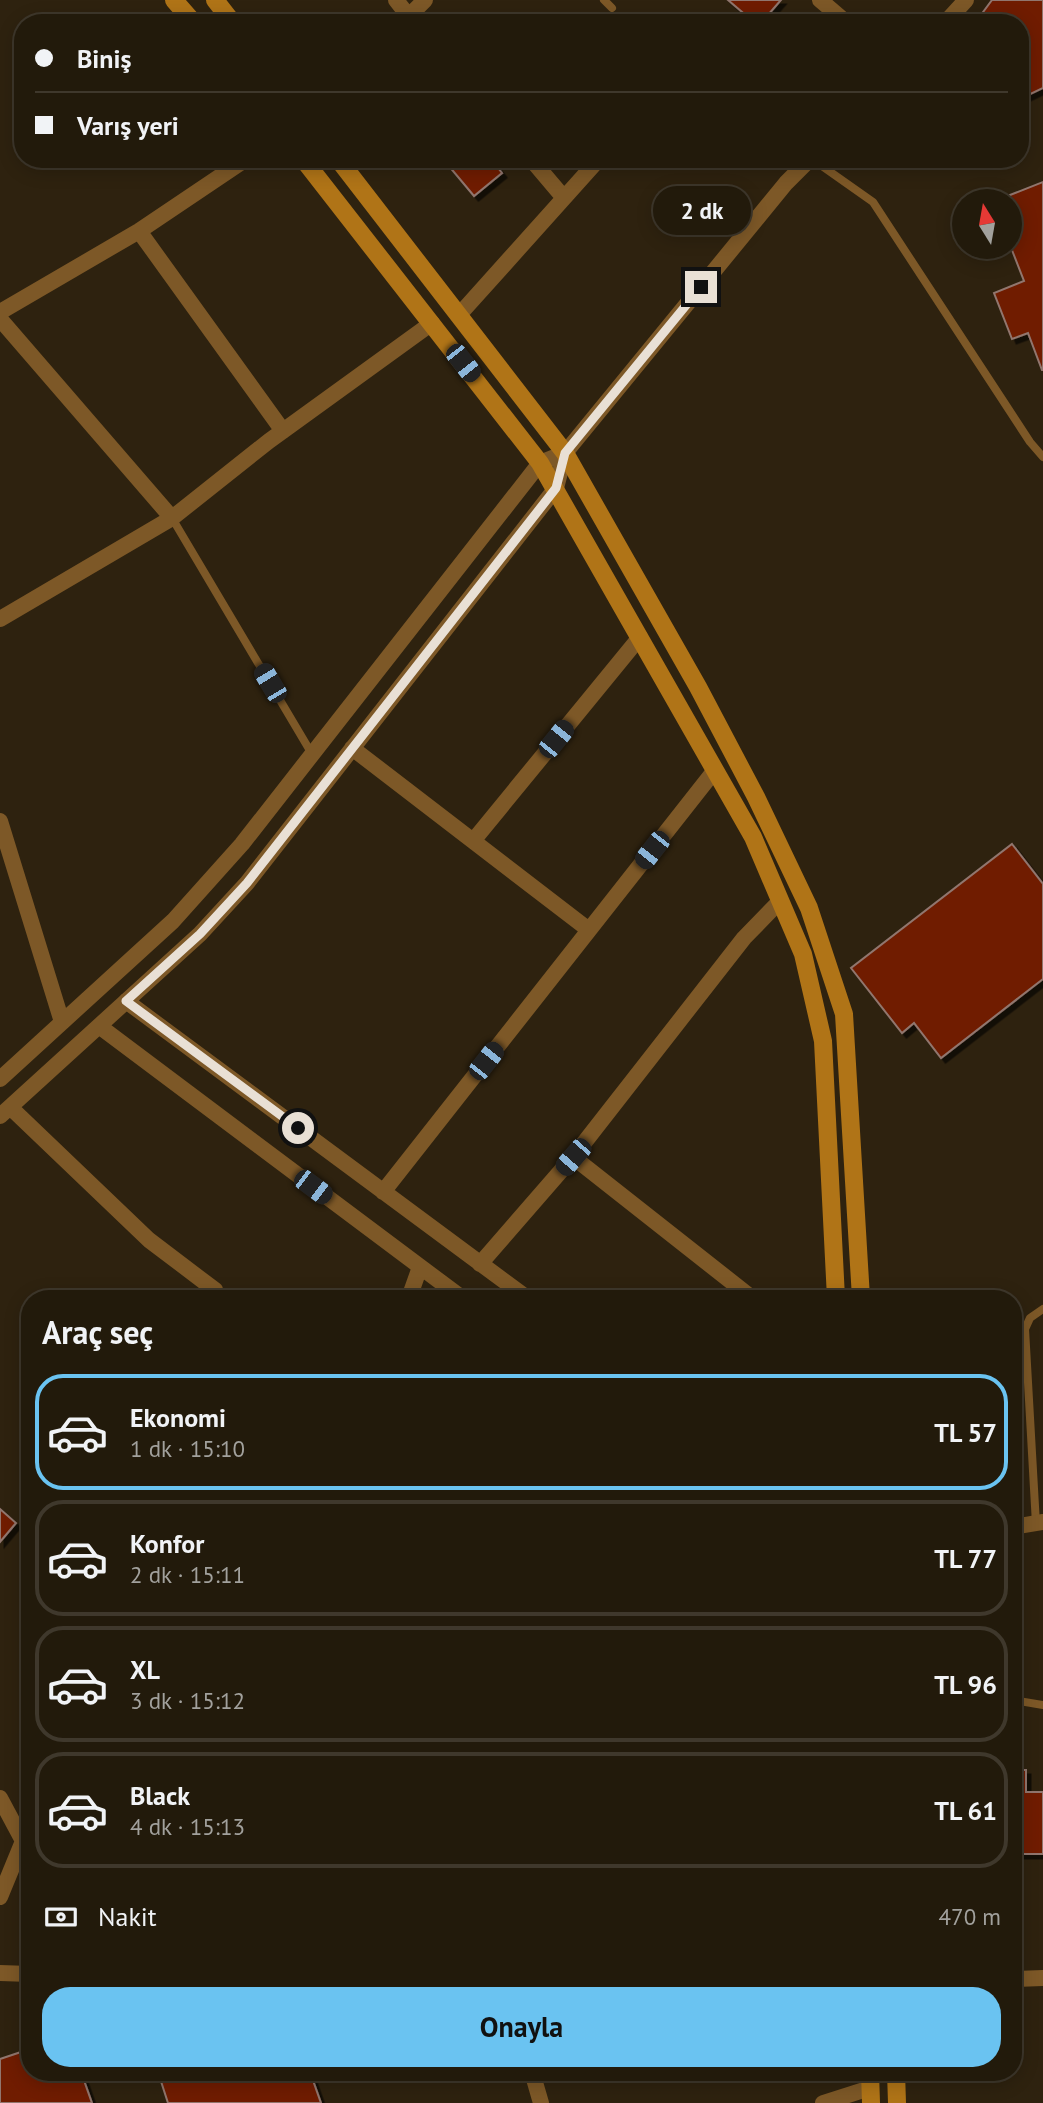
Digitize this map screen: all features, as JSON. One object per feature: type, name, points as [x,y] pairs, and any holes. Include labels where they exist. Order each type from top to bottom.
[{"type":"street","points":[[174,0],[186,14]]},
{"type":"street","points":[[215,0],[226,14]]},
{"type":"street","points":[[414,14],[425,0]]},
{"type":"street","points":[[820,0],[836,14]]},
{"type":"street","points":[[953,14],[966,0]]},
{"type":"street","points":[[0,312],[139,231],[233,168]]},
{"type":"street","points":[[310,168],[540,463],[753,837],[803,954],[823,1041],[836,1290]]},
{"type":"street","points":[[345,168],[565,453],[698,687],[756,797],[809,908],[844,1014],[861,1290]]},
{"type":"street","points":[[539,168],[564,198]]},
{"type":"street","points":[[459,315],[591,168]]},
{"type":"street","points":[[215,1290],[149,1240],[5,1111],[200,934],[247,883],[556,488],[565,453],[786,183],[802,168]]},
{"type":"street","points":[[139,231],[283,431]]},
{"type":"street","points":[[0,319],[172,518]]},
{"type":"street","points":[[0,619],[172,518],[283,431],[432,323]]},
{"type":"street","points":[[0,1079],[173,921],[242,844],[540,463],[565,453]]},
{"type":"street","points":[[474,841],[640,636]]},
{"type":"street","points":[[352,748],[589,930]]},
{"type":"street","points":[[383,1192],[715,769]]},
{"type":"street","points":[[0,821],[62,1022]]},
{"type":"street","points":[[480,1264],[573,1157],[744,938],[780,901]]},
{"type":"street","points":[[126,1001],[516,1290]]},
{"type":"street","points":[[99,1026],[451,1290]]},
{"type":"street","points":[[573,1157],[742,1290]]},
{"type":"street","points":[[412,1290],[420,1267]]},
{"type":"street","points":[[0,1798],[21,1830]]},
{"type":"street","points":[[0,1898],[21,1850]]},
{"type":"street","points":[[0,1973],[21,1974]]},
{"type":"street","points":[[1022,1979],[1043,1978]]},
{"type":"street","points":[[534,2081],[541,2103]]},
{"type":"street","points":[[896,2081],[897,2103]]},
{"type":"street","points":[[823,2103],[870,2088]]},
{"type":"lane","points":[[604,0],[612,8]]},
{"type":"lane","points":[[824,168],[873,202],[1030,442],[1043,457]]},
{"type":"lane","points":[[172,518],[312,754]]},
{"type":"lane","points":[[1039,1523],[1025,1329],[1033,1314],[1043,1309]]},
{"type":"lane","points":[[1022,1702],[1043,1705]]},
{"type":"building","points":[[728,0],[781,0],[769,14],[744,14]]},
{"type":"building","points":[[992,0],[1043,0],[1043,88],[1029,95],[1029,14],[982,14]]},
{"type":"building","points":[[451,168],[498,168],[502,173],[474,196]]},
{"type":"building","points":[[1043,182],[1043,370],[1028,333],[1012,339],[994,293],[1024,281],[1015,259],[1022,259],[1022,190]]},
{"type":"building","points":[[1012,844],[1043,884],[1043,979],[941,1058],[914,1023],[902,1033],[851,968]]},
{"type":"building","points":[[0,1509],[16,1523],[0,1542]]},
{"type":"building","points":[[1022,1770],[1026,1770],[1026,1792],[1043,1792],[1043,1854],[1022,1854]]},
{"type":"building","points":[[21,2052],[21,2081],[84,2081],[92,2103],[0,2103],[0,2059]]},
{"type":"building","points":[[161,2081],[313,2081],[321,2103],[168,2103]]},
{"type":"route","points":[[298,1128],[126,1001],[200,934],[247,883],[556,488],[565,453],[701,287]]}]
